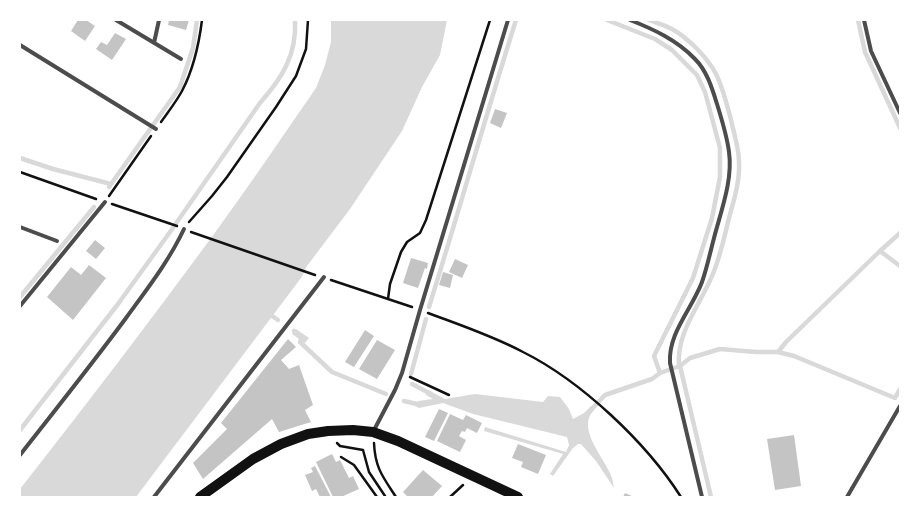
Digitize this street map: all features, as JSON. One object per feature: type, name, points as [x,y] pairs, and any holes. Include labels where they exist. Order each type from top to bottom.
[{"type":"main road","points":[[200,497],[253,459],[281,444],[308,434],[328,431],[353,430],[373,432],[398,441],[518,497]]},
{"type":"street","points":[[116,20],[181,59]]},
{"type":"street","points":[[154,43],[159,20]]},
{"type":"street","points":[[373,432],[395,390],[402,373],[508,20]]},
{"type":"street","points":[[630,20],[665,36],[682,47],[695,59],[706,74],[713,91],[729,151],[730,162],[727,186],[702,282],[672,342],[670,353],[670,363],[702,497]]},
{"type":"street","points":[[864,20],[871,51],[900,113]]},
{"type":"street","points":[[20,45],[156,128]]},
{"type":"street","points":[[20,306],[105,202]]},
{"type":"street","points":[[20,227],[57,241]]},
{"type":"street","points":[[20,454],[103,349],[155,279],[176,246],[184,229]]},
{"type":"street","points":[[154,497],[322,277]]},
{"type":"street","points":[[847,497],[900,406]]},
{"type":"path","points":[[105,202],[181,92],[187,80],[195,56],[202,20]]},
{"type":"path","points":[[184,229],[189,221],[227,177],[296,76],[306,50],[308,20]]},
{"type":"path","points":[[388,299],[390,284],[401,252],[407,242],[420,233],[426,220],[490,20]]},
{"type":"path","points":[[194,233],[479,331],[524,352],[555,370],[601,407],[654,460],[681,497]]},
{"type":"path","points":[[402,373],[449,395]]},
{"type":"path","points":[[328,431],[340,446],[363,450],[369,472],[385,496],[384,497]]},
{"type":"path","points":[[373,432],[375,458],[378,469],[396,497]]},
{"type":"path","points":[[341,457],[354,465],[377,497]]},
{"type":"path","points":[[450,497],[472,476]]},
{"type":"shaded area","points":[[331,20],[447,20],[440,55],[422,87],[402,131],[350,209],[307,266],[301,278],[136,497],[20,497],[20,489],[190,266],[240,198],[316,88],[325,65],[331,42]]},
{"type":"shaded area","points":[[296,329],[309,338],[305,343],[292,334]]},
{"type":"shaded area","points":[[428,390],[445,399],[475,394],[543,402],[548,396],[560,397],[569,409],[573,419],[584,413],[591,406],[594,410],[589,418],[588,426],[590,435],[609,470],[614,488],[596,461],[581,444],[578,444],[573,448],[553,476],[550,474],[563,454],[484,431],[485,427],[566,452],[569,445],[567,437],[473,414],[443,403],[419,408],[415,406],[418,401],[433,399],[426,395]]},
{"type":"building","points":[[78,20],[86,20],[95,26],[85,41],[71,31]]},
{"type":"building","points":[[169,20],[189,20],[186,30],[168,25]]},
{"type":"building","points":[[115,33],[126,39],[112,60],[96,49],[101,42],[107,45]]},
{"type":"building","points":[[495,109],[507,113],[501,128],[490,123]]},
{"type":"building","points":[[95,240],[105,248],[96,259],[86,251]]},
{"type":"building","points":[[411,258],[428,263],[427,269],[425,268],[418,288],[403,283]]},
{"type":"building","points":[[455,259],[468,265],[462,278],[449,272]]},
{"type":"building","points":[[89,265],[106,278],[73,320],[47,297],[71,267],[81,275]]},
{"type":"building","points":[[443,272],[453,275],[450,288],[439,285]]},
{"type":"building","points":[[365,330],[374,336],[354,367],[345,362]]},
{"type":"building","points":[[288,339],[296,347],[281,360],[289,369],[299,365],[313,405],[305,410],[311,422],[279,432],[272,419],[203,479],[193,463],[227,429],[221,423]]},
{"type":"building","points":[[377,340],[395,350],[377,379],[359,369]]},
{"type":"building","points":[[439,409],[448,413],[434,441],[425,437]]},
{"type":"building","points":[[450,414],[463,420],[466,415],[482,423],[477,433],[467,428],[465,432],[462,431],[459,436],[466,440],[460,452],[437,441]]},
{"type":"building","points":[[794,435],[801,486],[775,490],[767,439]]},
{"type":"building","points":[[518,444],[546,455],[538,474],[521,467],[523,462],[512,458]]},
{"type":"building","points":[[332,454],[336,462],[340,460],[349,478],[353,476],[359,489],[341,497],[333,497],[316,462]]},
{"type":"building","points":[[315,466],[331,497],[320,497],[316,489],[312,491],[305,475],[313,472],[311,468]]},
{"type":"building","points":[[423,470],[442,486],[432,497],[408,497],[403,492]]},
{"type":"building","points":[[625,493],[634,497],[623,497]]},
{"type":"waterway","points":[[109,187],[180,87],[193,48],[197,20]]},
{"type":"waterway","points":[[20,430],[118,304],[275,84],[291,55],[295,33],[295,20]]},
{"type":"waterway","points":[[429,307],[516,20]]},
{"type":"waterway","points":[[607,20],[655,39],[672,50],[697,75],[705,92],[720,148],[720,177],[712,218],[693,278],[654,356],[660,373],[680,366],[711,497]]},
{"type":"waterway","points":[[649,20],[664,25],[684,37],[697,48],[716,74],[725,97],[739,157],[739,176],[720,255],[707,287],[685,331],[681,342],[679,366]]},
{"type":"waterway","points":[[858,20],[865,52],[900,128]]},
{"type":"waterway","points":[[20,158],[53,169],[111,184]]},
{"type":"waterway","points":[[20,297],[94,207]]},
{"type":"waterway","points":[[880,251],[900,233]]},
{"type":"waterway","points":[[778,352],[786,342],[880,251],[900,266]]},
{"type":"waterway","points":[[268,313],[278,320]]},
{"type":"waterway","points":[[411,374],[426,319]]},
{"type":"waterway","points":[[294,331],[302,337],[300,342],[332,372],[386,394]]},
{"type":"waterway","points":[[680,366],[690,358],[720,349],[778,352],[794,356],[895,398],[900,389]]},
{"type":"waterway","points":[[590,411],[605,395],[652,379],[660,373]]},
{"type":"waterway","points":[[412,384],[431,394]]},
{"type":"waterway","points":[[404,401],[421,404]]}]
